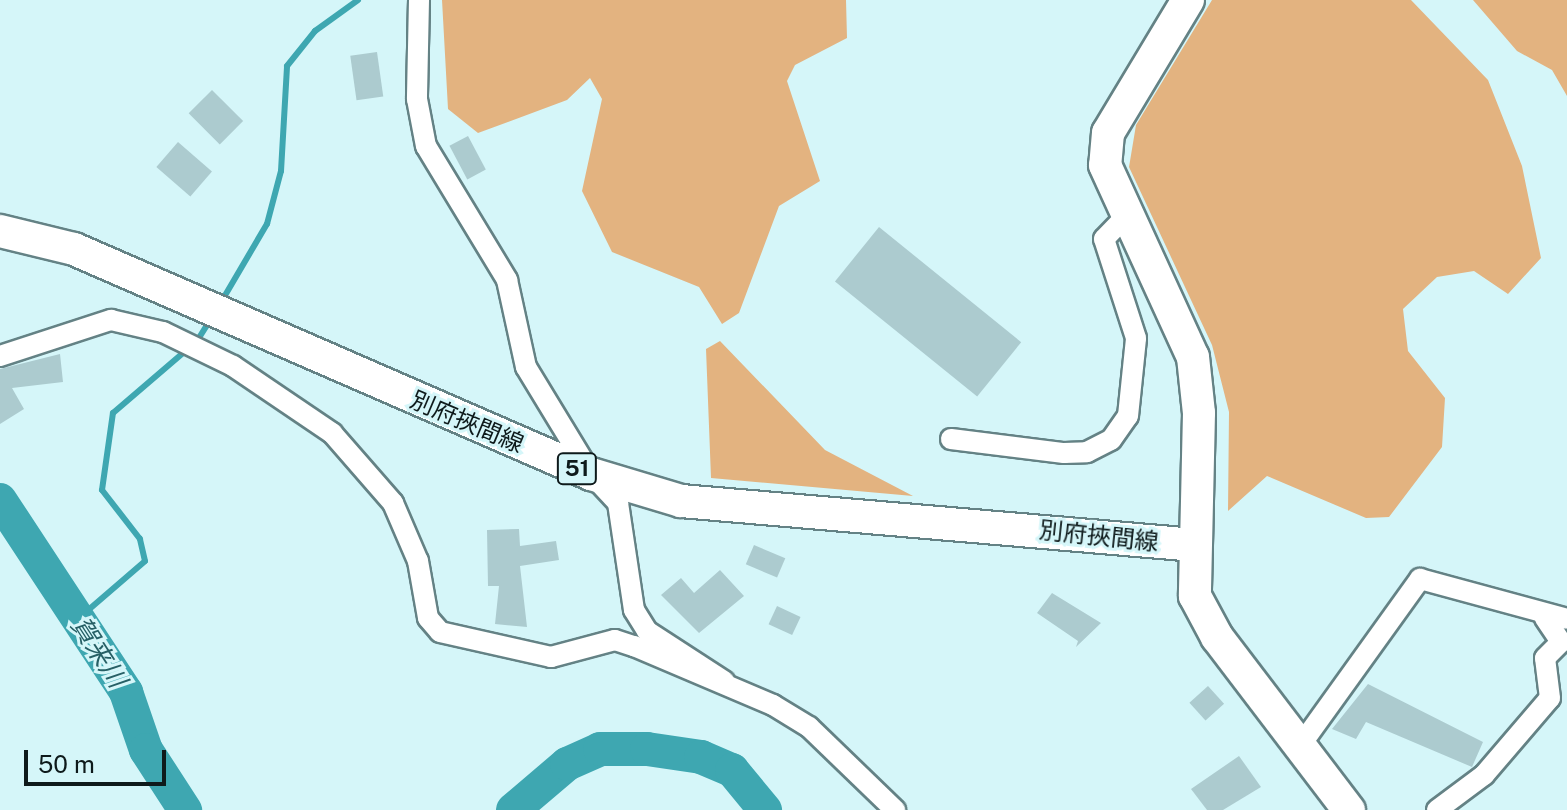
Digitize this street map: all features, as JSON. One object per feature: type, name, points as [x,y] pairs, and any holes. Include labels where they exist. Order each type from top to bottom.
[{"type":"main road","name":"別府挾間線","points":[[1188,0],[1108,133],[1105,165],[1125,217],[1174,304],[1193,357],[1199,413],[1195,596],[1210,624],[1349,810]]},
{"type":"main road","name":"別府挾間線","points":[[0,231],[87,255],[591,474],[681,501],[1195,545]]},
{"type":"street","points":[[419,0],[417,99],[426,146],[485,236],[507,280],[526,367],[591,474],[618,503],[634,610],[647,631],[735,690]]},
{"type":"street","points":[[951,439],[1064,453],[1087,452],[1111,440],[1128,416],[1136,338],[1104,239],[1125,217]]},
{"type":"street","points":[[0,356],[111,320],[163,332],[289,399],[332,433],[406,526],[428,618],[440,632],[551,657],[615,640],[735,690],[809,727],[895,810]]},
{"type":"street","points":[[1300,746],[1420,579],[1545,618],[1567,619]]},
{"type":"street","points":[[1437,810],[1484,775],[1550,698],[1545,658],[1561,642],[1545,618]]},
{"type":"shaded area","points":[[442,0],[846,0],[847,38],[795,65],[787,81],[820,181],[779,206],[739,313],[722,324],[699,287],[612,252],[582,191],[602,99],[590,78],[567,100],[478,133],[448,109]]},
{"type":"shaded area","points":[[1212,0],[1411,0],[1488,80],[1522,166],[1541,258],[1508,294],[1474,271],[1437,277],[1403,309],[1408,351],[1445,398],[1442,447],[1389,517],[1366,518],[1267,476],[1228,511],[1229,412],[1212,345],[1129,167],[1136,125]]},
{"type":"shaded area","points":[[1473,0],[1567,0],[1567,96],[1552,70],[1517,51]]},
{"type":"shaded area","points":[[720,341],[825,450],[913,496],[711,478],[706,349]]},
{"type":"building","points":[[377,52],[383,97],[357,100],[350,56]]},
{"type":"building","points":[[212,90],[243,121],[220,144],[189,113]]},
{"type":"building","points":[[468,136],[486,170],[467,179],[449,146]]},
{"type":"building","points":[[178,142],[212,172],[190,196],[156,167]]},
{"type":"building","points":[[879,227],[1021,342],[977,397],[835,281]]},
{"type":"building","points":[[60,354],[63,382],[12,388],[24,409],[0,424],[0,369]]},
{"type":"building","points":[[519,529],[520,546],[556,541],[559,560],[520,566],[527,627],[495,624],[499,586],[488,586],[487,530]]},
{"type":"building","points":[[754,545],[785,558],[777,578],[746,564]]},
{"type":"building","points":[[720,570],[744,596],[699,633],[661,595],[681,578],[694,593]]},
{"type":"building","points":[[1052,593],[1101,623],[1076,647],[1078,641],[1037,613]]},
{"type":"building","points":[[777,606],[801,617],[792,635],[769,624]]},
{"type":"building","points":[[1368,684],[1483,742],[1472,767],[1366,722],[1356,739],[1332,729]]},
{"type":"building","points":[[1208,686],[1224,704],[1205,721],[1189,703]]},
{"type":"building","points":[[1239,756],[1261,787],[1223,810],[1207,810],[1191,789]]},
{"type":"waterway","points":[[220,304],[267,224],[281,171],[287,66],[315,31],[358,0]]},
{"type":"waterway","points":[[79,618],[145,561],[140,539],[102,490],[113,413],[197,341],[210,320]]},
{"type":"waterway","name":"賀来川","points":[[0,500],[126,692],[146,750],[185,810]]},
{"type":"waterway","name":"賀来川","points":[[513,810],[567,764],[600,749],[647,749],[701,757],[732,770],[765,810]]}]
